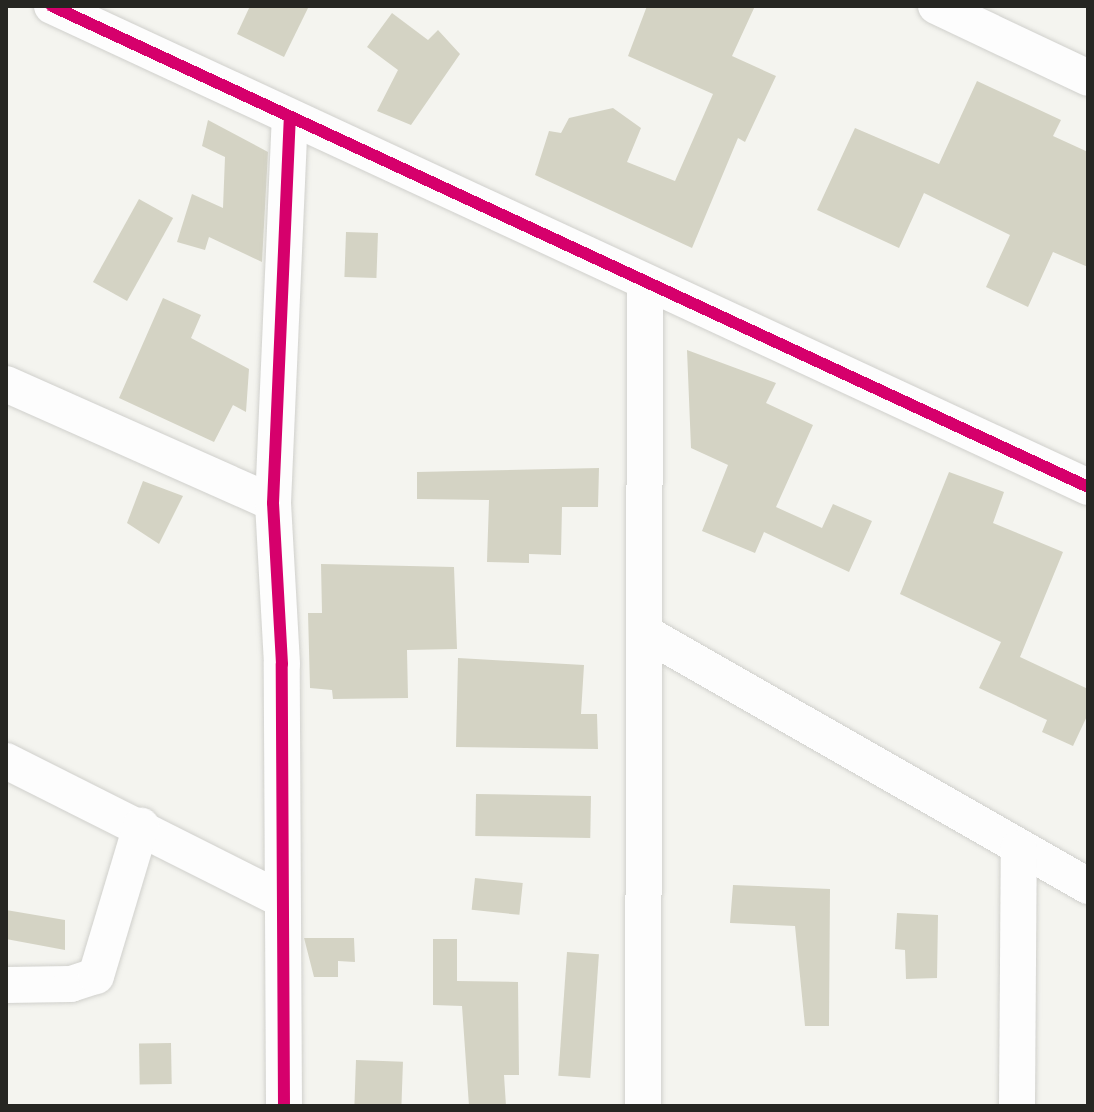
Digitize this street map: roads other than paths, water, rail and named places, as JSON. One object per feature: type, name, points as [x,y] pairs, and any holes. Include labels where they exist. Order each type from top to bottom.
[{"type":"street","points":[[52,6],[290,120],[1088,487]]},
{"type":"street","points":[[936,6],[1088,78]]},
{"type":"street","points":[[284,1106],[280,899],[282,664],[273,503],[290,120]]},
{"type":"street","points":[[643,1106],[645,282]]},
{"type":"street","points":[[6,384],[273,503]]},
{"type":"street","points":[[645,633],[1088,886]]},
{"type":"street","points":[[6,761],[141,826],[280,899]]},
{"type":"street","points":[[6,985],[71,984],[96,976],[141,826]]},
{"type":"street","points":[[1017,1106],[1019,848]]}]
